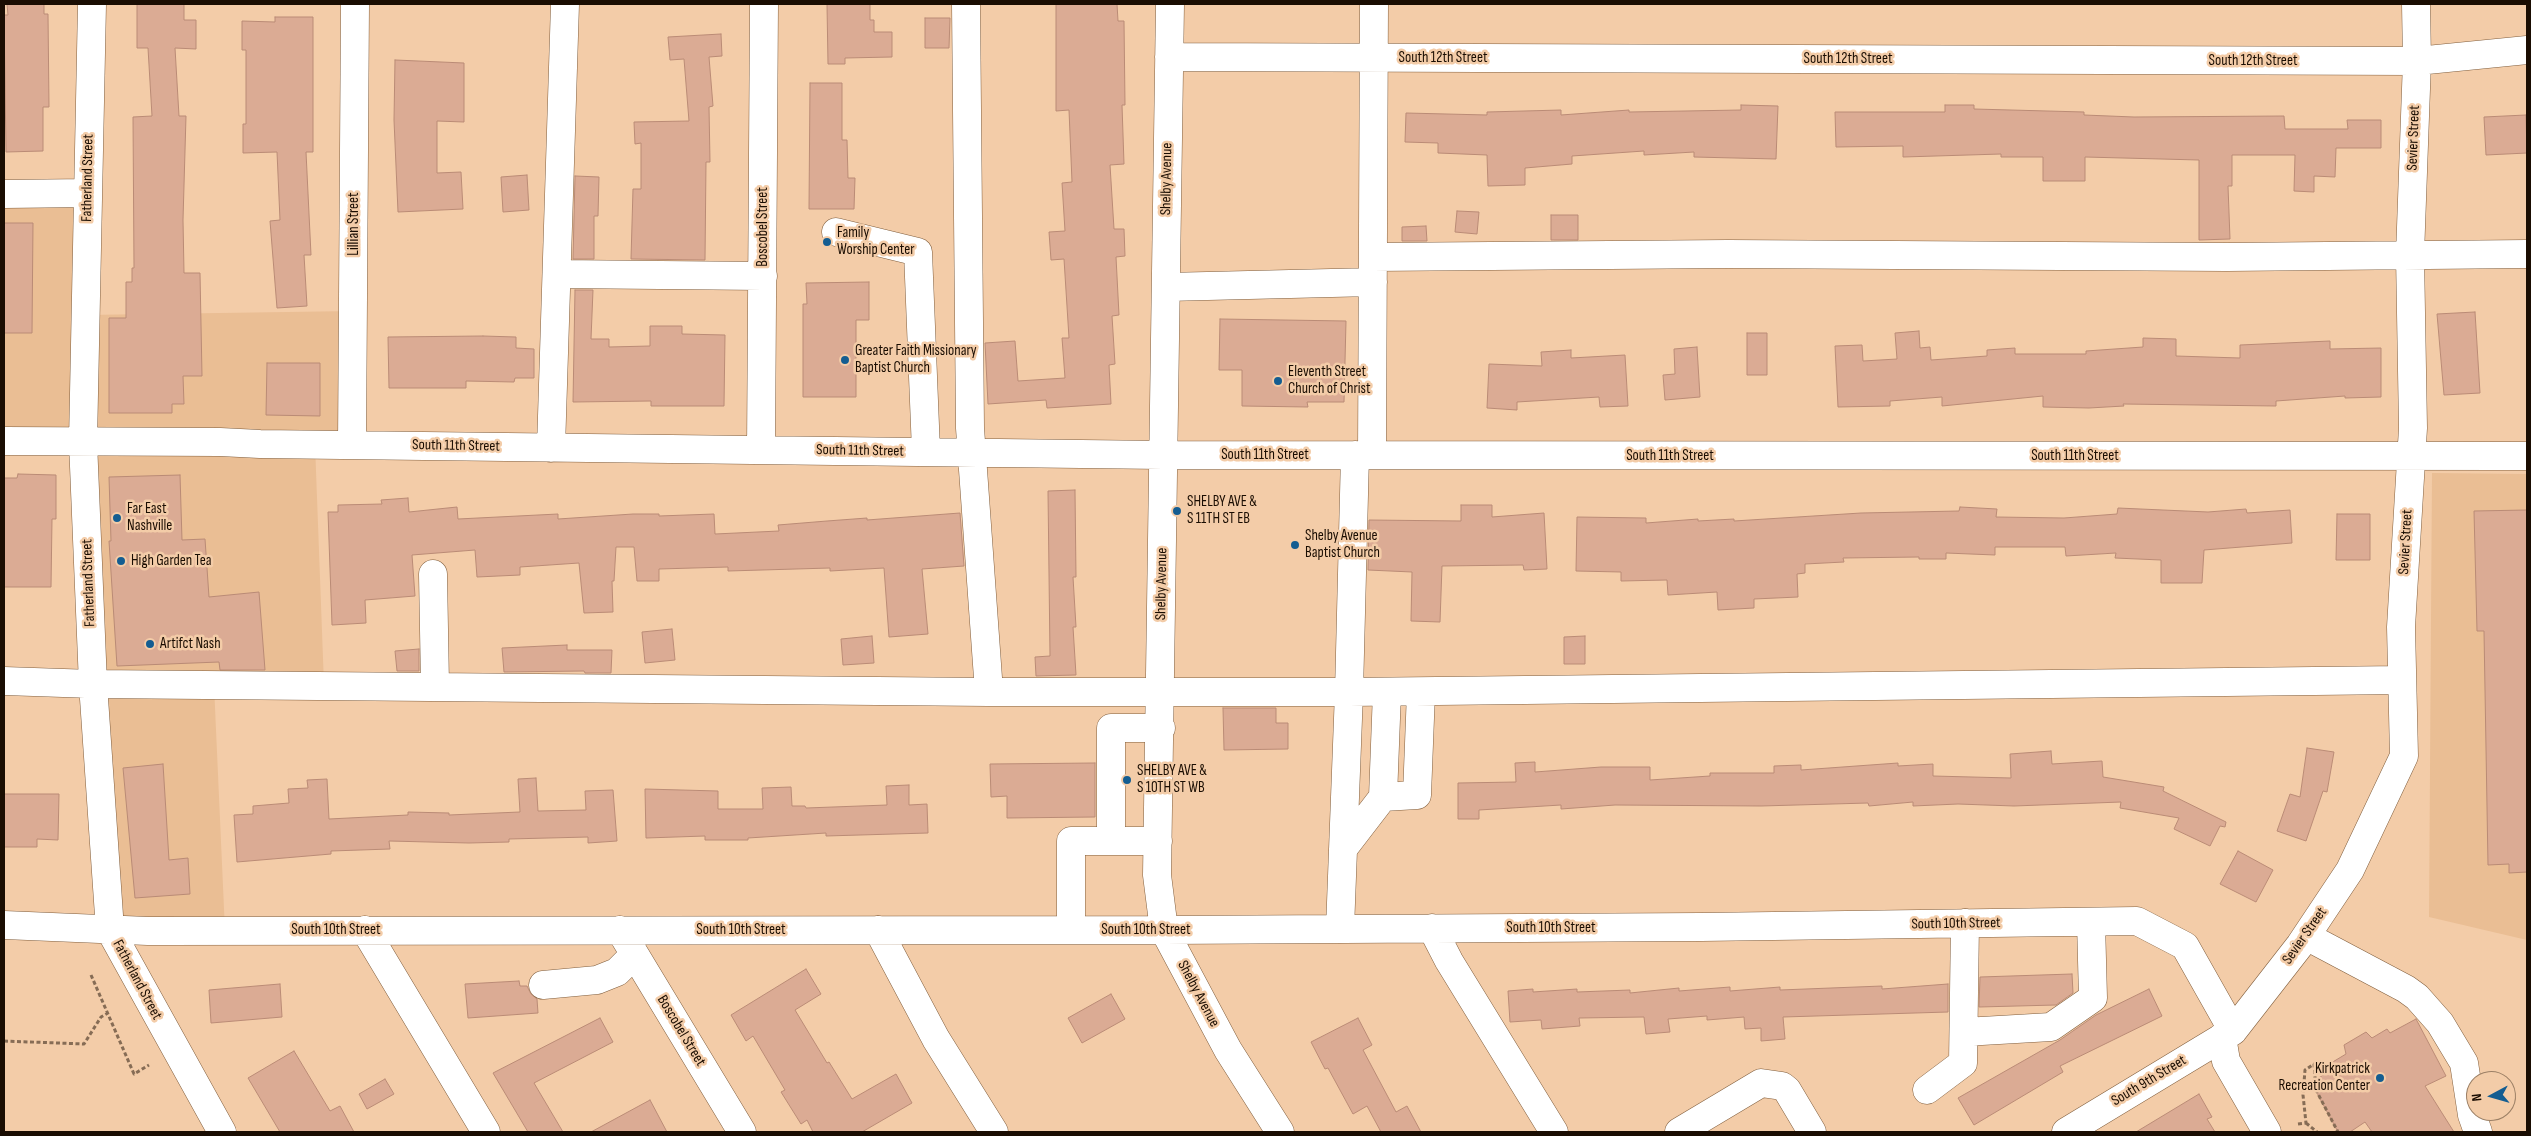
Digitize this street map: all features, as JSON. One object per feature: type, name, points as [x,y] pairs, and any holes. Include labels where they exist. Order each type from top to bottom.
[{"type":"street","name":"Fatherland Street","points":[[92,4],[83,442],[93,684],[110,930],[222,1132]]},
{"type":"street","name":"Lillian Street","points":[[352,444],[355,4]]},
{"type":"street","points":[[551,448],[565,4]]},
{"type":"street","name":"Boscobel Street","points":[[761,450],[764,4]]},
{"type":"street","points":[[966,4],[969,384],[989,692]]},
{"type":"street","name":"Shelby Avenue","points":[[1170,4],[1157,875],[1164,930],[1228,1050],[1280,1132]]},
{"type":"street","points":[[1340,929],[1349,692],[1364,455],[1373,270],[1374,4]]},
{"type":"street","name":"Sevier Street","points":[[2228,1034],[2306,936],[2350,870],[2404,756],[2401,626],[2413,428],[2410,255],[2417,61],[2416,4]]},
{"type":"street","name":"South 12th Street","points":[[1169,57],[2417,61],[2527,50]]},
{"type":"street","points":[[4,194],[88,193]]},
{"type":"street","points":[[836,232],[918,252],[926,451]]},
{"type":"street","points":[[1166,287],[1373,270],[1728,254],[1999,257],[2527,254]]},
{"type":"street","points":[[557,274],[763,276]]},
{"type":"street","name":"South 11th Street","points":[[4,441],[1163,455],[2527,456]]},
{"type":"street","points":[[433,574],[435,685]]},
{"type":"street","points":[[4,680],[93,684],[435,685],[989,692],[1421,692],[2402,680]]},
{"type":"street","points":[[1343,849],[1382,797],[1387,692]]},
{"type":"street","points":[[1382,797],[1418,795],[1421,692]]},
{"type":"street","points":[[1111,841],[1111,728],[1160,728]]},
{"type":"street","points":[[1071,930],[1071,841],[1158,841]]},
{"type":"street","name":"South 10th Street","points":[[4,925],[110,930],[1164,930],[2137,921],[2185,946],[2228,1034],[2226,1061],[2267,1132]]},
{"type":"street","points":[[1964,1032],[2051,1027],[2093,998],[2091,922]]},
{"type":"street","points":[[1927,1090],[1963,1063],[1965,924]]},
{"type":"street","points":[[1432,928],[1449,962],[1554,1132]]},
{"type":"street","points":[[365,930],[486,1132]]},
{"type":"street","name":"Boscobel Street","points":[[620,930],[742,1132]]},
{"type":"street","points":[[878,930],[936,1039],[994,1132]]},
{"type":"street","points":[[2306,936],[2417,997],[2440,1023],[2464,1063],[2472,1115],[2478,1132]]},
{"type":"street","points":[[543,985],[597,980],[617,972],[634,955]]},
{"type":"street","name":"South 9th Street","points":[[2066,1132],[2228,1034]]},
{"type":"street","points":[[1679,1132],[1761,1083],[1782,1086],[1787,1090],[1812,1132]]},
{"type":"path","points":[[91,975],[134,1074],[149,1065]]},
{"type":"path","points":[[4,1041],[84,1044],[101,1017],[108,1014]]},
{"type":"path","points":[[2317,1132],[2306,1122],[2303,1095],[2305,1070],[2314,1064],[2316,1090],[2338,1132]]},
{"type":"path","points":[[2298,1124],[2306,1122]]},
{"type":"shaded area","points":[[88,193],[85,315],[354,311],[352,444],[315,444],[324,685],[214,685],[225,931],[110,930],[83,442],[4,441],[4,194]]},
{"type":"shaded area","points":[[2432,473],[2527,474],[2527,940],[2429,917]]},
{"type":"building","points":[[7,4],[44,4],[44,14],[48,14],[49,107],[43,107],[43,151],[6,152],[4,15],[8,15]]},
{"type":"building","points":[[137,4],[184,4],[184,20],[196,20],[196,49],[175,48],[179,116],[186,116],[183,220],[184,273],[200,273],[202,376],[183,376],[184,404],[172,404],[172,413],[109,413],[109,318],[126,318],[126,282],[132,282],[132,268],[134,268],[133,117],[152,116],[148,48],[137,48]]},
{"type":"building","points":[[827,4],[870,4],[870,20],[874,20],[874,32],[892,32],[892,57],[845,58],[845,64],[828,64]]},
{"type":"building","points":[[1056,4],[1117,4],[1118,21],[1124,21],[1125,105],[1122,105],[1124,164],[1110,165],[1114,229],[1124,229],[1125,256],[1116,257],[1119,315],[1112,316],[1115,364],[1109,365],[1111,404],[1047,408],[1046,400],[988,404],[985,343],[1015,341],[1018,381],[1065,378],[1062,338],[1069,338],[1064,259],[1051,260],[1049,232],[1065,231],[1062,183],[1072,182],[1069,110],[1056,111]]},
{"type":"building","points":[[275,17],[313,17],[313,152],[306,152],[311,255],[304,255],[307,306],[277,308],[270,221],[280,220],[277,152],[243,153],[243,124],[246,124],[246,50],[242,50],[242,21],[275,22]]},
{"type":"building","points":[[925,18],[950,18],[949,48],[925,48]]},
{"type":"building","points":[[721,34],[722,56],[709,57],[713,106],[709,107],[710,162],[706,162],[705,260],[631,259],[633,189],[641,189],[641,143],[635,144],[634,122],[689,121],[684,59],[670,60],[668,37]]},
{"type":"building","points":[[395,60],[464,63],[464,122],[437,121],[437,173],[461,172],[463,209],[398,212],[394,120]]},
{"type":"building","points":[[810,83],[842,83],[842,140],[847,140],[848,178],[855,178],[854,209],[809,209]]},
{"type":"building","points":[[1741,105],[1778,106],[1776,159],[1694,157],[1694,152],[1644,155],[1644,151],[1572,156],[1572,164],[1525,168],[1525,185],[1488,186],[1487,155],[1438,153],[1438,143],[1405,142],[1406,113],[1487,115],[1487,112],[1561,110],[1561,115],[1629,110],[1629,112],[1741,110]]},
{"type":"building","points":[[1945,105],[1974,105],[1974,109],[2084,112],[2084,115],[2134,117],[2284,116],[2285,129],[2348,129],[2347,120],[2381,120],[2381,148],[2336,148],[2335,177],[2314,176],[2314,192],[2294,191],[2295,155],[2232,155],[2232,186],[2228,186],[2230,239],[2199,240],[2199,160],[2085,157],[2085,181],[2043,181],[2043,157],[2001,157],[2001,154],[1903,157],[1903,146],[1836,147],[1835,112],[1945,112]]},
{"type":"building","points":[[2526,115],[2527,153],[2486,155],[2484,117]]},
{"type":"building","points":[[527,175],[529,210],[503,212],[501,177]]},
{"type":"building","points":[[575,176],[599,177],[598,216],[594,216],[594,259],[573,259]]},
{"type":"building","points":[[1457,211],[1479,212],[1477,234],[1455,232]]},
{"type":"building","points":[[1551,215],[1578,215],[1578,240],[1551,240]]},
{"type":"building","points":[[4,223],[33,223],[32,333],[4,333]]},
{"type":"building","points":[[1426,226],[1427,241],[1402,241],[1402,227]]},
{"type":"building","points":[[869,282],[869,320],[856,320],[856,397],[803,397],[803,304],[807,304],[806,283]]},
{"type":"building","points":[[575,290],[593,290],[591,339],[609,339],[609,347],[650,346],[650,326],[682,326],[682,334],[725,335],[724,406],[651,406],[651,401],[573,402]]},
{"type":"building","points":[[2475,312],[2480,393],[2444,395],[2437,314]]},
{"type":"building","points":[[1220,319],[1346,321],[1344,402],[1307,402],[1308,407],[1242,406],[1242,370],[1219,370]]},
{"type":"building","points":[[1919,331],[1920,348],[1930,347],[1931,360],[1987,356],[1987,350],[2015,348],[2015,354],[2086,354],[2086,351],[2143,347],[2143,338],[2176,339],[2176,356],[2240,358],[2240,345],[2330,341],[2330,349],[2381,348],[2381,397],[2345,398],[2345,396],[2276,401],[2276,406],[2123,404],[2124,406],[2089,408],[2043,407],[2043,396],[1942,406],[1942,397],[1890,401],[1890,406],[1838,407],[1835,346],[1862,345],[1863,361],[1897,359],[1895,333]]},
{"type":"building","points":[[1747,333],[1767,333],[1767,375],[1747,375]]},
{"type":"building","points":[[388,337],[516,337],[516,348],[534,349],[534,378],[515,378],[514,382],[466,381],[466,388],[389,388]]},
{"type":"building","points":[[1697,347],[1700,397],[1665,400],[1663,375],[1675,374],[1674,349]]},
{"type":"building","points":[[1571,350],[1571,358],[1625,355],[1628,406],[1600,407],[1599,397],[1517,402],[1517,410],[1487,408],[1489,364],[1542,366],[1541,352]]},
{"type":"building","points":[[267,363],[320,363],[320,416],[266,415]]},
{"type":"building","points":[[18,474],[56,475],[56,519],[52,519],[51,587],[4,587],[4,478],[17,478]]},
{"type":"building","points":[[180,475],[182,540],[205,539],[209,597],[259,592],[265,670],[220,670],[219,662],[117,666],[109,541],[111,541],[109,477]]},
{"type":"building","points":[[1075,490],[1076,577],[1073,577],[1076,627],[1073,627],[1076,675],[1036,676],[1035,657],[1050,656],[1048,491]]},
{"type":"building","points":[[408,498],[409,512],[457,507],[458,519],[558,514],[558,519],[633,514],[659,514],[659,516],[714,514],[715,534],[779,531],[778,525],[960,513],[964,566],[922,569],[928,634],[889,637],[884,568],[830,571],[830,568],[728,571],[728,567],[659,569],[659,581],[637,581],[634,547],[616,547],[614,581],[612,581],[613,612],[584,613],[579,563],[520,567],[520,575],[477,577],[475,550],[412,555],[415,596],[365,600],[366,623],[332,625],[328,512],[338,512],[338,505],[382,504],[381,500]]},
{"type":"building","points":[[1461,505],[1492,505],[1492,517],[1544,513],[1547,569],[1524,570],[1523,565],[1442,566],[1440,622],[1411,621],[1412,572],[1368,570],[1369,520],[1461,521]]},
{"type":"building","points":[[1960,507],[1997,509],[1996,517],[2064,518],[2117,514],[2118,508],[2208,512],[2246,509],[2247,513],[2290,510],[2292,543],[2204,550],[2202,583],[2161,583],[2161,560],[2115,558],[2116,553],[2066,556],[2065,547],[1995,547],[1995,555],[1946,553],[1946,559],[1919,559],[1919,557],[1843,558],[1844,562],[1805,564],[1805,573],[1797,574],[1798,597],[1754,599],[1754,608],[1718,610],[1717,592],[1668,595],[1667,580],[1621,581],[1621,572],[1576,571],[1577,517],[1646,518],[1646,523],[1698,519],[1698,521],[1734,519],[1734,521],[1861,513],[1959,511]]},
{"type":"building","points":[[2527,510],[2527,872],[2509,873],[2509,864],[2488,865],[2484,631],[2477,631],[2474,511]]},
{"type":"building","points":[[2337,514],[2370,514],[2370,560],[2336,560]]},
{"type":"building","points":[[672,629],[675,660],[645,663],[642,632]]},
{"type":"building","points":[[872,636],[874,663],[843,665],[841,639]]},
{"type":"building","points":[[1585,636],[1585,664],[1564,664],[1564,637]]},
{"type":"building","points":[[567,645],[567,650],[612,650],[611,673],[585,673],[584,671],[504,672],[502,648]]},
{"type":"building","points":[[419,649],[419,671],[397,671],[395,651]]},
{"type":"building","points":[[1223,708],[1276,708],[1276,723],[1288,723],[1288,749],[1224,750]]},
{"type":"building","points":[[2307,748],[2334,752],[2327,792],[2323,791],[2306,841],[2277,831],[2290,794],[2300,797]]},
{"type":"building","points":[[2051,751],[2052,764],[2102,761],[2103,777],[2164,787],[2163,791],[2226,822],[2225,827],[2220,826],[2210,846],[2174,829],[2179,818],[2120,808],[2121,802],[2014,806],[1958,804],[1913,806],[1913,802],[1869,806],[1868,803],[1761,806],[1615,805],[1561,809],[1561,805],[1479,810],[1479,819],[1458,819],[1458,783],[1516,782],[1515,763],[1535,762],[1535,772],[1601,767],[1650,767],[1650,780],[1710,776],[1710,773],[1774,773],[1774,766],[1801,765],[1801,770],[1898,763],[1898,766],[1933,764],[1933,776],[2011,778],[2010,754]]},
{"type":"building","points":[[1095,763],[1095,817],[1007,818],[1007,796],[991,797],[990,764]]},
{"type":"building","points":[[163,764],[169,860],[188,858],[190,894],[135,898],[123,768]]},
{"type":"building","points":[[536,778],[538,811],[586,810],[585,791],[613,790],[617,841],[588,843],[588,837],[509,839],[509,842],[469,843],[389,841],[390,849],[331,851],[331,854],[237,862],[234,815],[253,814],[253,806],[289,803],[288,789],[308,788],[307,780],[327,779],[329,819],[408,815],[408,812],[449,813],[449,815],[520,812],[518,779]]},
{"type":"building","points":[[909,785],[909,805],[927,804],[928,833],[826,836],[826,833],[748,838],[748,840],[705,840],[705,836],[646,838],[645,789],[718,791],[718,809],[763,809],[762,788],[791,787],[792,806],[805,806],[806,808],[887,805],[886,786]]},
{"type":"building","points":[[4,794],[59,794],[58,840],[37,839],[37,847],[4,847]]},
{"type":"building","points":[[2238,851],[2273,870],[2256,902],[2220,884]]},
{"type":"building","points":[[806,969],[821,994],[795,1010],[827,1063],[829,1062],[852,1099],[896,1074],[912,1103],[862,1132],[813,1132],[807,1120],[801,1124],[781,1092],[785,1090],[753,1036],[746,1041],[731,1015]]},
{"type":"building","points":[[2072,974],[2073,993],[2056,1005],[1979,1007],[1980,977]]},
{"type":"building","points":[[519,981],[520,986],[527,986],[531,994],[537,999],[538,1013],[468,1018],[465,984]]},
{"type":"building","points":[[280,984],[282,1017],[211,1023],[209,990]]},
{"type":"building","points":[[1948,984],[1948,1012],[1783,1017],[1785,1039],[1761,1041],[1761,1028],[1745,1029],[1744,1017],[1707,1020],[1707,1016],[1668,1019],[1670,1032],[1646,1034],[1644,1017],[1579,1018],[1580,1026],[1542,1029],[1541,1020],[1510,1022],[1508,991],[1533,989],[1533,992],[1577,989],[1577,992],[1630,990],[1630,993],[1679,988],[1679,991],[1730,987],[1730,991],[1780,987],[1780,990],[1882,986],[1882,989]]},
{"type":"building","points":[[2149,989],[2162,1016],[2060,1066],[2063,1072],[1974,1125],[1958,1098],[2060,1040],[2096,1015]]},
{"type":"building","points":[[1111,994],[1125,1019],[1082,1043],[1068,1018]]},
{"type":"building","points":[[600,1018],[613,1042],[534,1083],[563,1132],[528,1132],[493,1073]]},
{"type":"building","points":[[1358,1018],[1372,1045],[1363,1050],[1396,1112],[1407,1106],[1421,1132],[1381,1132],[1367,1106],[1353,1114],[1328,1068],[1325,1069],[1311,1042]]},
{"type":"building","name":"Kirkpatrick Recreation Center","points":[[2416,1019],[2446,1076],[2425,1086],[2454,1132],[2372,1132],[2365,1122],[2350,1132],[2338,1132],[2318,1095],[2315,1080],[2335,1068],[2331,1063],[2346,1054],[2344,1045],[2366,1032],[2372,1038],[2387,1029],[2390,1033]]},
{"type":"building","points":[[294,1051],[330,1111],[340,1106],[354,1132],[280,1132],[248,1078]]},
{"type":"building","points":[[385,1079],[394,1094],[367,1109],[359,1094]]},
{"type":"building","points":[[2199,1094],[2212,1117],[2207,1119],[2215,1132],[2136,1132]]},
{"type":"building","points":[[650,1100],[667,1132],[591,1132]]},
{"type":"place","name":"Family Worship Center","points":[[827,242]]},
{"type":"place","name":"Greater Faith Missionary Baptist Church","points":[[845,360]]},
{"type":"place","name":"Eleventh Street Church of Christ","points":[[1278,381]]},
{"type":"place","name":"SHELBY AVE & S 11TH ST EB","points":[[1177,511]]},
{"type":"place","name":"Far East Nashville","points":[[117,518]]},
{"type":"place","name":"Shelby Avenue Baptist Church","points":[[1295,545]]},
{"type":"place","name":"High Garden Tea","points":[[121,561]]},
{"type":"place","name":"Artifct Nash","points":[[150,644]]},
{"type":"place","name":"SHELBY AVE & S 10TH ST WB","points":[[1127,780]]},
{"type":"place","name":"Kirkpatrick Recreation Center","points":[[2380,1078]]}]
